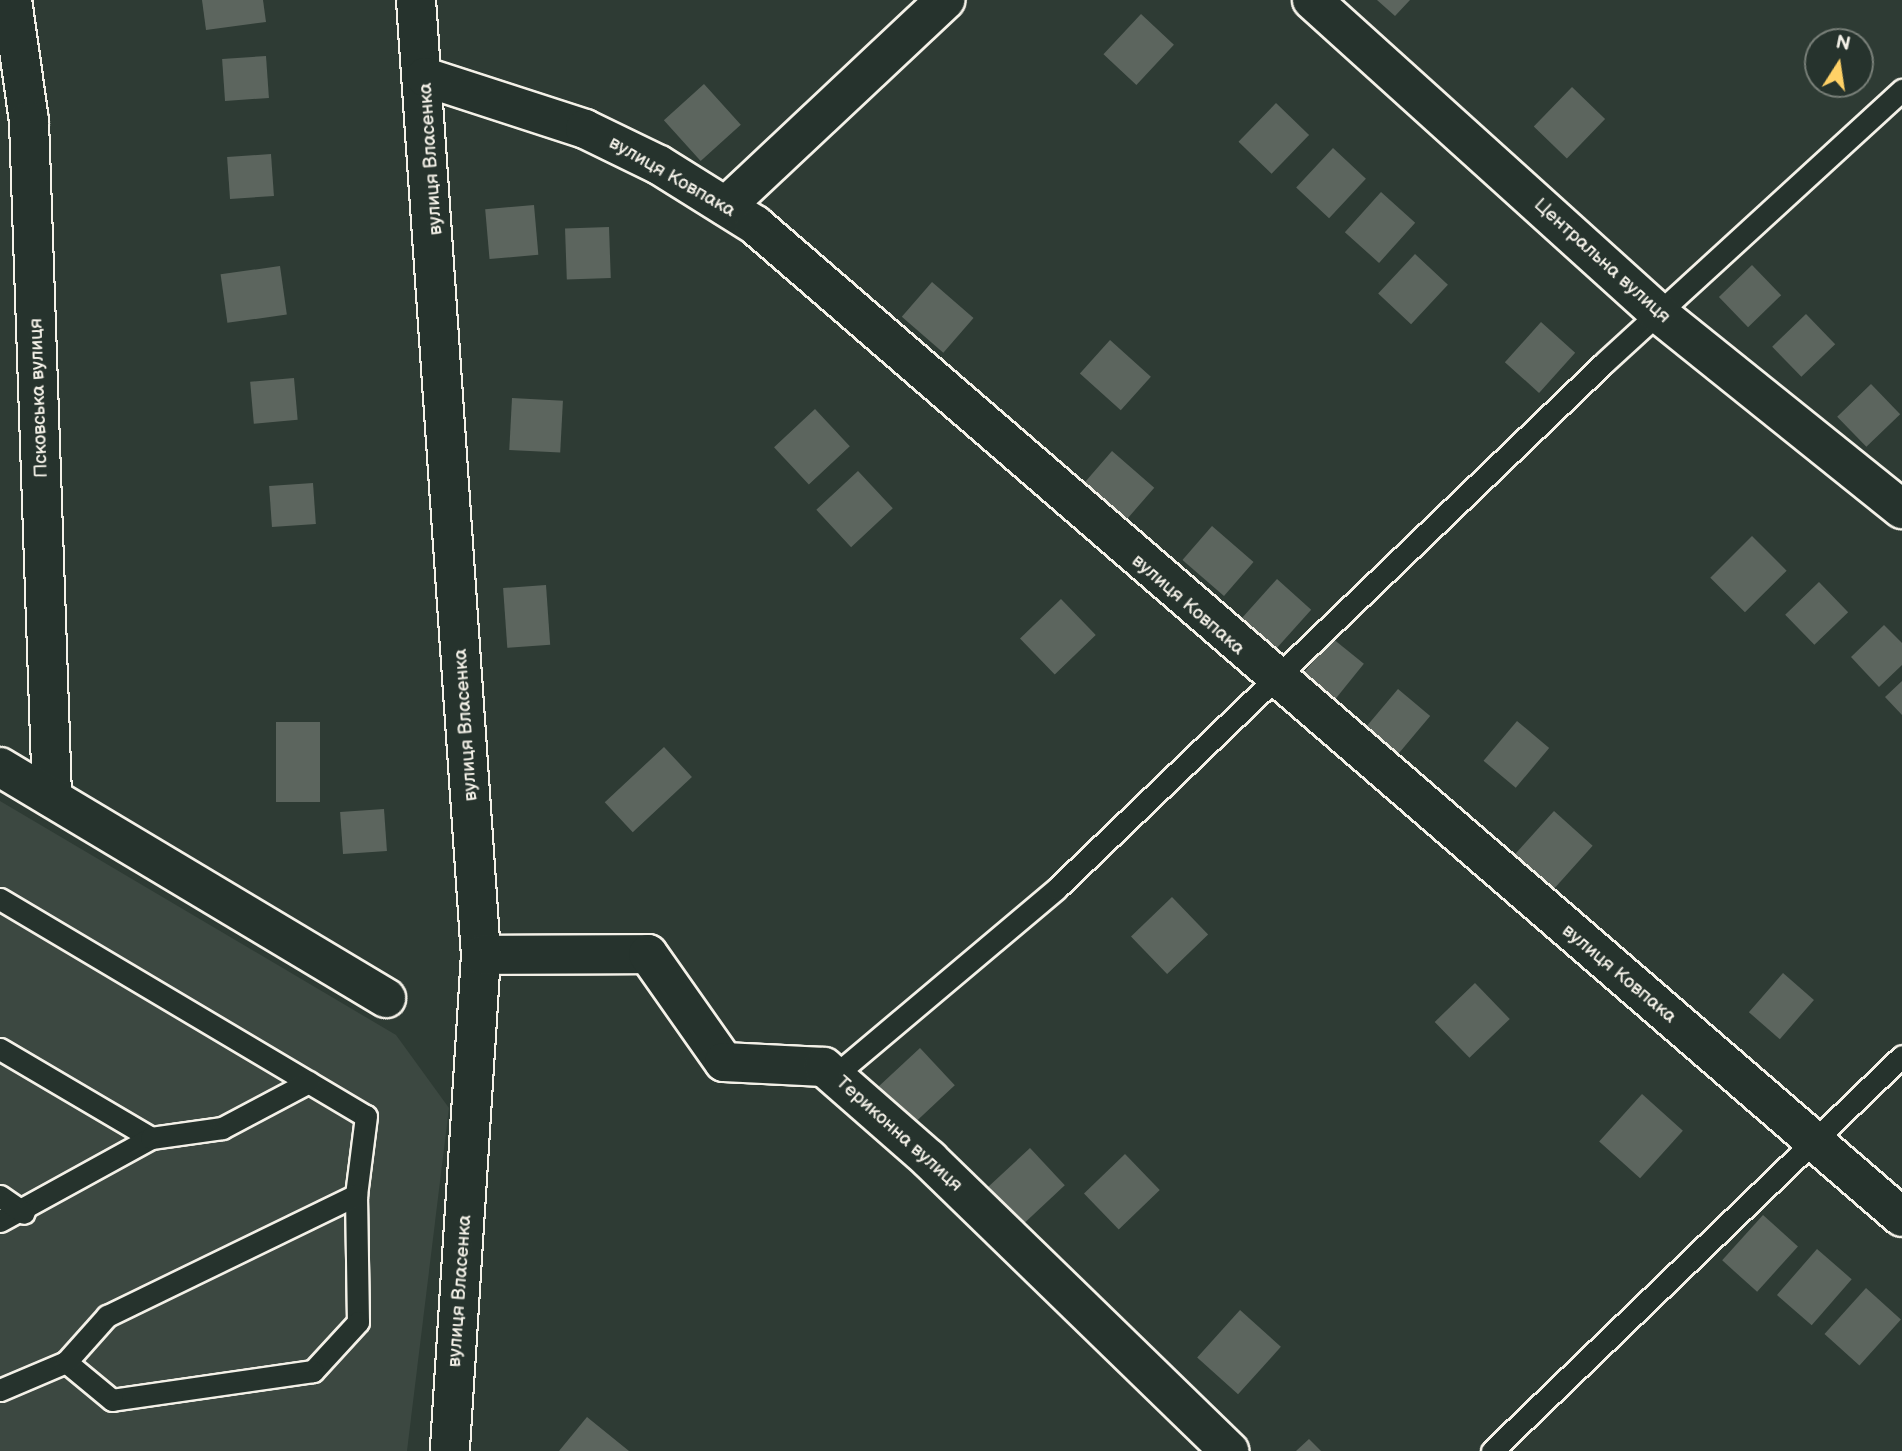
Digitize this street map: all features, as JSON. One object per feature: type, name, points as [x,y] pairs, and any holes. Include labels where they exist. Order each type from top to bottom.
[{"type":"street","name":"Псковська вулиця","points":[[12,0],[29,121],[52,798]]},
{"type":"street","name":"вулиця Власенка","points":[[416,0],[425,77],[481,955],[450,1451]]},
{"type":"street","points":[[726,206],[945,0]]},
{"type":"street","name":"Центральна вулиця","points":[[1312,0],[1658,313],[1902,509]]},
{"type":"street","name":"вулиця Ковпака","points":[[425,77],[585,129],[726,206],[1271,678],[1902,1217]]},
{"type":"street","points":[[0,767],[387,998]]},
{"type":"street","name":"Териконна вулиця","points":[[481,955],[648,954],[724,1062],[824,1067],[1229,1451]]},
{"type":"lane","points":[[834,1076],[1056,889],[1271,678],[1658,313],[1902,90]]},
{"type":"lane","points":[[0,899],[366,1116],[356,1195],[358,1322],[313,1371],[112,1400],[66,1362]]},
{"type":"lane","points":[[0,1049],[151,1138]]},
{"type":"lane","points":[[1493,1451],[1902,1056]]},
{"type":"lane","points":[[0,1221],[24,1213],[151,1138],[222,1128],[309,1082]]},
{"type":"lane","points":[[0,1390],[66,1362],[107,1316],[356,1195]]},
{"type":"lane","points":[[0,1196],[24,1213]]},
{"type":"shaded area","points":[[0,801],[396,1035],[449,1108],[407,1451],[0,1451]]},
{"type":"building","points":[[202,0],[263,0],[266,22],[206,30]]},
{"type":"building","points":[[1377,0],[1410,0],[1395,16]]},
{"type":"building","points":[[1141,14],[1174,45],[1136,85],[1103,54]]},
{"type":"building","points":[[266,56],[269,98],[225,101],[222,59]]},
{"type":"building","points":[[704,84],[741,125],[701,161],[664,120]]},
{"type":"building","points":[[1572,87],[1605,119],[1567,159],[1534,127]]},
{"type":"building","points":[[1276,103],[1309,135],[1272,174],[1238,142]]},
{"type":"building","points":[[1333,148],[1366,179],[1329,218],[1296,187]]},
{"type":"building","points":[[271,154],[274,196],[230,199],[227,157]]},
{"type":"building","points":[[1381,192],[1415,223],[1379,263],[1345,232]]},
{"type":"building","points":[[534,205],[538,255],[490,259],[485,209]]},
{"type":"building","points":[[609,227],[611,278],[567,280],[565,229]]},
{"type":"building","points":[[1415,254],[1448,285],[1411,324],[1378,293]]},
{"type":"building","points":[[1752,265],[1781,295],[1748,327],[1719,297]]},
{"type":"building","points":[[280,266],[287,315],[227,323],[221,274]]},
{"type":"building","points":[[932,282],[974,318],[943,353],[902,317]]},
{"type":"building","points":[[1806,314],[1835,344],[1801,377],[1772,347]]},
{"type":"building","points":[[1541,322],[1575,353],[1539,393],[1505,362]]},
{"type":"building","points":[[1110,340],[1151,377],[1121,410],[1080,373]]},
{"type":"building","points":[[294,378],[298,420],[254,424],[250,382]]},
{"type":"building","points":[[1871,384],[1900,414],[1866,447],[1837,417]]},
{"type":"building","points":[[512,398],[563,401],[560,453],[509,450]]},
{"type":"building","points":[[815,409],[850,446],[809,484],[774,447]]},
{"type":"building","points":[[1112,451],[1154,488],[1124,522],[1082,486]]},
{"type":"building","points":[[858,471],[893,508],[851,547],[816,510]]},
{"type":"building","points":[[313,483],[316,524],[272,527],[269,486]]},
{"type":"building","points":[[1212,526],[1254,562],[1224,596],[1182,560]]},
{"type":"building","points":[[1752,536],[1787,571],[1745,612],[1710,578]]},
{"type":"building","points":[[1277,579],[1311,610],[1275,650],[1241,619]]},
{"type":"building","points":[[1819,582],[1848,612],[1814,645],[1785,615]]},
{"type":"building","points":[[546,585],[550,645],[507,648],[503,588]]},
{"type":"building","points":[[1061,599],[1096,635],[1055,675],[1020,639]]},
{"type":"building","points":[[1884,625],[1902,643],[1902,665],[1879,687],[1851,657]]},
{"type":"building","points":[[1332,638],[1364,664],[1332,703],[1300,678]]},
{"type":"building","points":[[1902,681],[1902,715],[1885,697]]},
{"type":"building","points":[[1398,689],[1430,716],[1397,756],[1365,729]]},
{"type":"building","points":[[1517,721],[1549,748],[1516,788],[1484,761]]},
{"type":"building","points":[[276,722],[320,722],[320,802],[276,802]]},
{"type":"building","points":[[664,747],[692,777],[633,832],[605,802]]},
{"type":"building","points":[[384,809],[387,851],[343,854],[340,812]]},
{"type":"building","points":[[1554,811],[1593,846],[1553,890],[1515,855]]},
{"type":"building","points":[[1172,897],[1208,934],[1167,974],[1131,937]]},
{"type":"building","points":[[1783,973],[1814,1000],[1780,1039],[1749,1012]]},
{"type":"building","points":[[1475,983],[1510,1019],[1469,1058],[1435,1022]]},
{"type":"building","points":[[920,1048],[955,1085],[913,1124],[878,1087]]},
{"type":"building","points":[[1642,1094],[1683,1131],[1640,1178],[1599,1142]]},
{"type":"building","points":[[1030,1148],[1065,1185],[1023,1224],[988,1187]]},
{"type":"building","points":[[1125,1154],[1160,1190],[1119,1230],[1084,1194]]},
{"type":"building","points":[[1763,1215],[1798,1246],[1757,1292],[1722,1260]]},
{"type":"building","points":[[1817,1249],[1852,1279],[1812,1325],[1777,1295]]},
{"type":"building","points":[[1866,1288],[1901,1319],[1859,1366],[1825,1334]]},
{"type":"building","points":[[1240,1310],[1281,1347],[1238,1394],[1197,1358]]},
{"type":"building","points":[[587,1417],[629,1451],[559,1451]]},
{"type":"building","points":[[1309,1439],[1321,1451],[1296,1451]]}]
